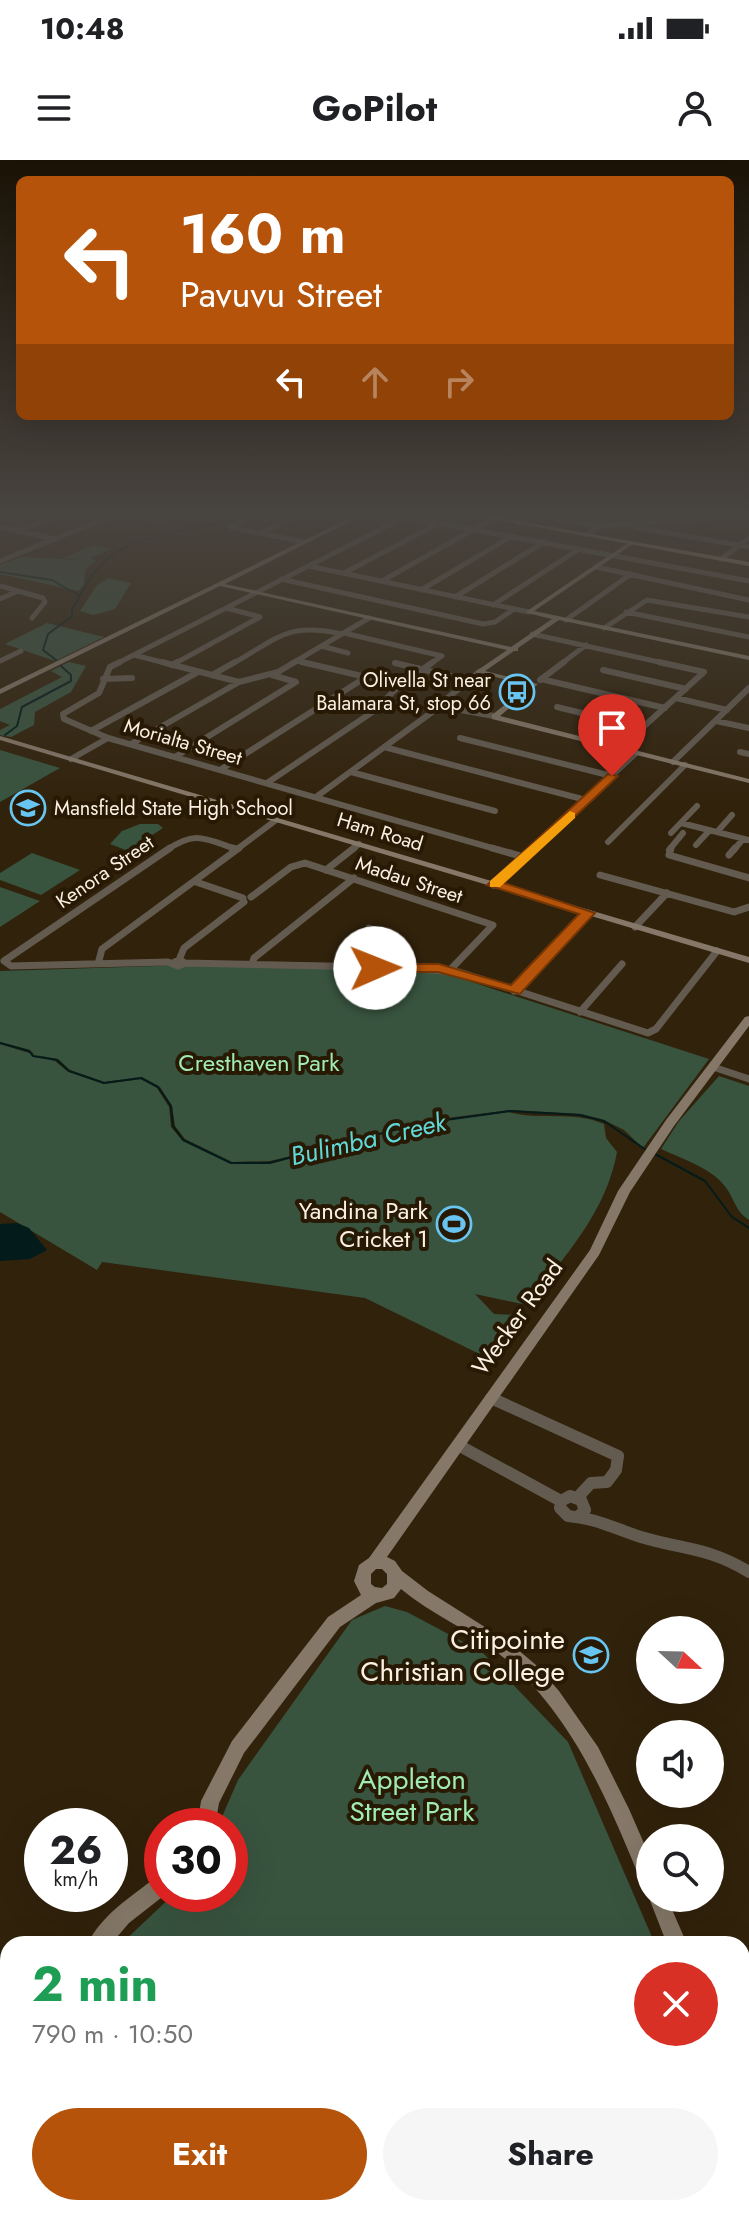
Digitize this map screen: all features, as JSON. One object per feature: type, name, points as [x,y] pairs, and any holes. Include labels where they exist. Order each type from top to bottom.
[{"type":"street","points":[[32,618],[36,612]]},
{"type":"street","points":[[0,692],[162,612]]},
{"type":"street","name":"Morialta Street","points":[[218,612],[110,667],[99,693],[63,714],[64,719],[108,738],[524,857]]},
{"type":"street","points":[[172,665],[260,617],[241,612]]},
{"type":"street","points":[[342,612],[513,650]]},
{"type":"street","points":[[429,612],[483,624],[495,622],[510,612]]},
{"type":"street","points":[[529,612],[749,658]]},
{"type":"street","points":[[316,797],[440,706],[468,680],[573,612]]},
{"type":"street","points":[[604,628],[626,612],[749,637]]},
{"type":"street","points":[[718,612],[749,618]]},
{"type":"street","points":[[131,744],[239,682],[272,675],[369,618]]},
{"type":"street","points":[[212,675],[296,628],[310,627],[343,633],[442,656],[400,685],[374,711],[267,783]]},
{"type":"street","points":[[537,633],[703,671],[619,749]]},
{"type":"street","points":[[494,716],[586,645]]},
{"type":"street","points":[[321,646],[348,653]]},
{"type":"street","points":[[0,661],[21,651]]},
{"type":"street","points":[[134,655],[239,682]]},
{"type":"street","points":[[297,661],[400,685]]},
{"type":"street","points":[[395,663],[468,680]]},
{"type":"street","points":[[603,670],[686,689]]},
{"type":"street","points":[[91,731],[198,672]]},
{"type":"street","points":[[481,672],[665,708]]},
{"type":"street","points":[[175,757],[296,682],[272,675]]},
{"type":"street","points":[[220,770],[366,677]]},
{"type":"street","points":[[103,679],[132,678]]},
{"type":"street","points":[[673,762],[749,688]]},
{"type":"street","points":[[676,698],[727,710]]},
{"type":"street","points":[[440,706],[494,716],[749,781]]},
{"type":"street","points":[[557,707],[643,728]]},
{"type":"street","points":[[716,721],[749,728]]},
{"type":"street","name":"Ham Road","points":[[0,738],[749,960]]},
{"type":"street","points":[[71,759],[108,738]]},
{"type":"street","points":[[460,738],[612,776]]},
{"type":"street","points":[[384,747],[586,800]]},
{"type":"street","points":[[740,752],[749,754]]},
{"type":"street","points":[[494,885],[636,753]]},
{"type":"street","points":[[608,842],[685,765]]},
{"type":"street","points":[[351,772],[490,808]]},
{"type":"street","points":[[697,806],[681,823],[667,852],[672,857],[749,878]]},
{"type":"street","points":[[696,845],[732,815]]},
{"type":"street","points":[[276,820],[102,949],[98,964],[179,962],[450,970],[637,1031],[653,1032],[717,951]]},
{"type":"street","points":[[681,823],[746,839]]},
{"type":"street","name":"Kenora Street","points":[[98,964],[7,965],[7,958],[186,837],[198,837],[236,849]]},
{"type":"street","points":[[729,855],[746,839]]},
{"type":"street","points":[[326,870],[359,844]]},
{"type":"street","name":"Madau Street","points":[[246,899],[300,863],[493,925],[450,970]]},
{"type":"street","points":[[600,875],[741,912],[749,907]]},
{"type":"street","points":[[252,964],[254,958],[354,878]]},
{"type":"street","points":[[196,882],[246,899]]},
{"type":"street","points":[[635,927],[667,893]]},
{"type":"street","points":[[179,962],[184,948],[246,899]]},
{"type":"street","points":[[514,991],[588,913]]},
{"type":"street","points":[[369,928],[399,938],[382,966]]},
{"type":"street","points":[[580,1012],[622,964]]},
{"type":"street","name":"Wecker Road","points":[[718,1068],[749,1019]]},
{"type":"street","name":"Wecker Road","points":[[209,1808],[238,1747],[344,1612],[365,1570],[396,1536],[595,1252],[635,1175],[670,1123],[749,1031]]},
{"type":"street","points":[[718,1068],[749,1079]]},
{"type":"street","points":[[491,1398],[618,1456],[619,1465],[614,1475],[607,1482],[591,1483],[578,1497]]},
{"type":"street","points":[[458,1445],[561,1501],[565,1514],[580,1515],[640,1537],[720,1554],[749,1572]]},
{"type":"street","points":[[561,1501],[570,1496],[578,1497],[585,1506],[580,1515]]},
{"type":"street","points":[[382,1594],[395,1586],[396,1536]]},
{"type":"street","points":[[374,1563],[387,1564],[418,1596],[458,1618],[527,1668],[572,1720],[594,1755],[636,1848]]},
{"type":"street","points":[[361,1580],[366,1589],[382,1594],[418,1596]]},
{"type":"street","name":"Wecker Road","points":[[344,1612],[382,1594]]},
{"type":"street","points":[[105,1936],[122,1916],[144,1899]]},
{"type":"street","points":[[664,1912],[674,1936]]},
{"type":"green space","points":[[47,623],[104,637],[55,661],[5,644]]},
{"type":"green space","points":[[69,662],[86,666],[71,692],[35,712],[34,725],[11,737],[0,735],[0,730],[10,725],[0,721],[0,709],[62,677],[51,671]]},
{"type":"green space","points":[[0,750],[60,768],[0,802]]},
{"type":"green space","points":[[140,824],[158,824],[163,828],[128,851],[110,844],[122,831]]},
{"type":"green space","points":[[32,853],[80,870],[41,895],[0,880],[0,873]]},
{"type":"green space","points":[[0,887],[40,901],[0,927]]},
{"type":"green space","name":"Cresthaven Park","points":[[189,965],[438,971],[709,1059],[643,1148],[624,1130],[604,1120],[581,1114],[510,1110],[416,1122],[380,1135],[270,1161],[232,1162],[185,1139],[175,1126],[172,1106],[160,1087],[142,1077],[104,1082],[70,1070],[58,1059],[35,1055],[30,1050],[0,1042],[0,971]]},
{"type":"green space","points":[[0,1044],[55,1061],[67,1071],[104,1084],[141,1079],[157,1088],[169,1107],[171,1127],[182,1140],[230,1163],[270,1164],[418,1124],[509,1112],[580,1117],[604,1124],[606,1138],[617,1152],[604,1195],[593,1215],[569,1252],[527,1305],[475,1294],[494,1314],[519,1315],[525,1323],[496,1362],[365,1298],[102,1262],[97,1270],[0,1212]]},
{"type":"green space","points":[[719,1076],[749,1086],[749,1220],[714,1175],[661,1149],[679,1121]]},
{"type":"green space","name":"Appleton Street Park","points":[[385,1606],[407,1612],[482,1652],[568,1742],[636,1900],[636,1912],[641,1912],[652,1936],[129,1936],[155,1912],[248,1912],[248,1808],[226,1808],[238,1780],[352,1620]]},
{"type":"water","points":[[17,1223],[29,1228],[47,1250],[30,1259],[0,1261],[0,1224]]},
{"type":"waterway","points":[[56,660],[43,650],[48,634],[72,616],[72,612]]},
{"type":"waterway","points":[[5,735],[17,726],[22,707],[71,681],[71,675],[61,666]]},
{"type":"waterway","name":"Bulimba Creek","points":[[0,1043],[29,1051],[33,1056],[57,1060],[69,1071],[104,1083],[141,1078],[158,1087],[171,1106],[173,1126],[183,1140],[231,1163],[269,1163],[417,1124],[510,1111],[580,1115],[604,1121],[646,1150]]},
{"type":"waterway","name":"Bulimba Creek","points":[[655,1154],[705,1181],[732,1217],[749,1228]]},
{"type":"slow traffic","points":[[495,884],[570,815]]},
{"type":"place","name":"Olivella St near Balamara St, stop 66","points":[[517,692]]},
{"type":"place","name":"Mansfield State High School","points":[[28,808]]},
{"type":"place","name":"Yandina Park Cricket 1","points":[[454,1224]]},
{"type":"place","name":"Citipointe Christian College","points":[[591,1655]]},
{"type":"route","points":[[375,968],[379,971],[389,967],[439,968],[514,991],[588,913],[494,885],[612,776]]}]
